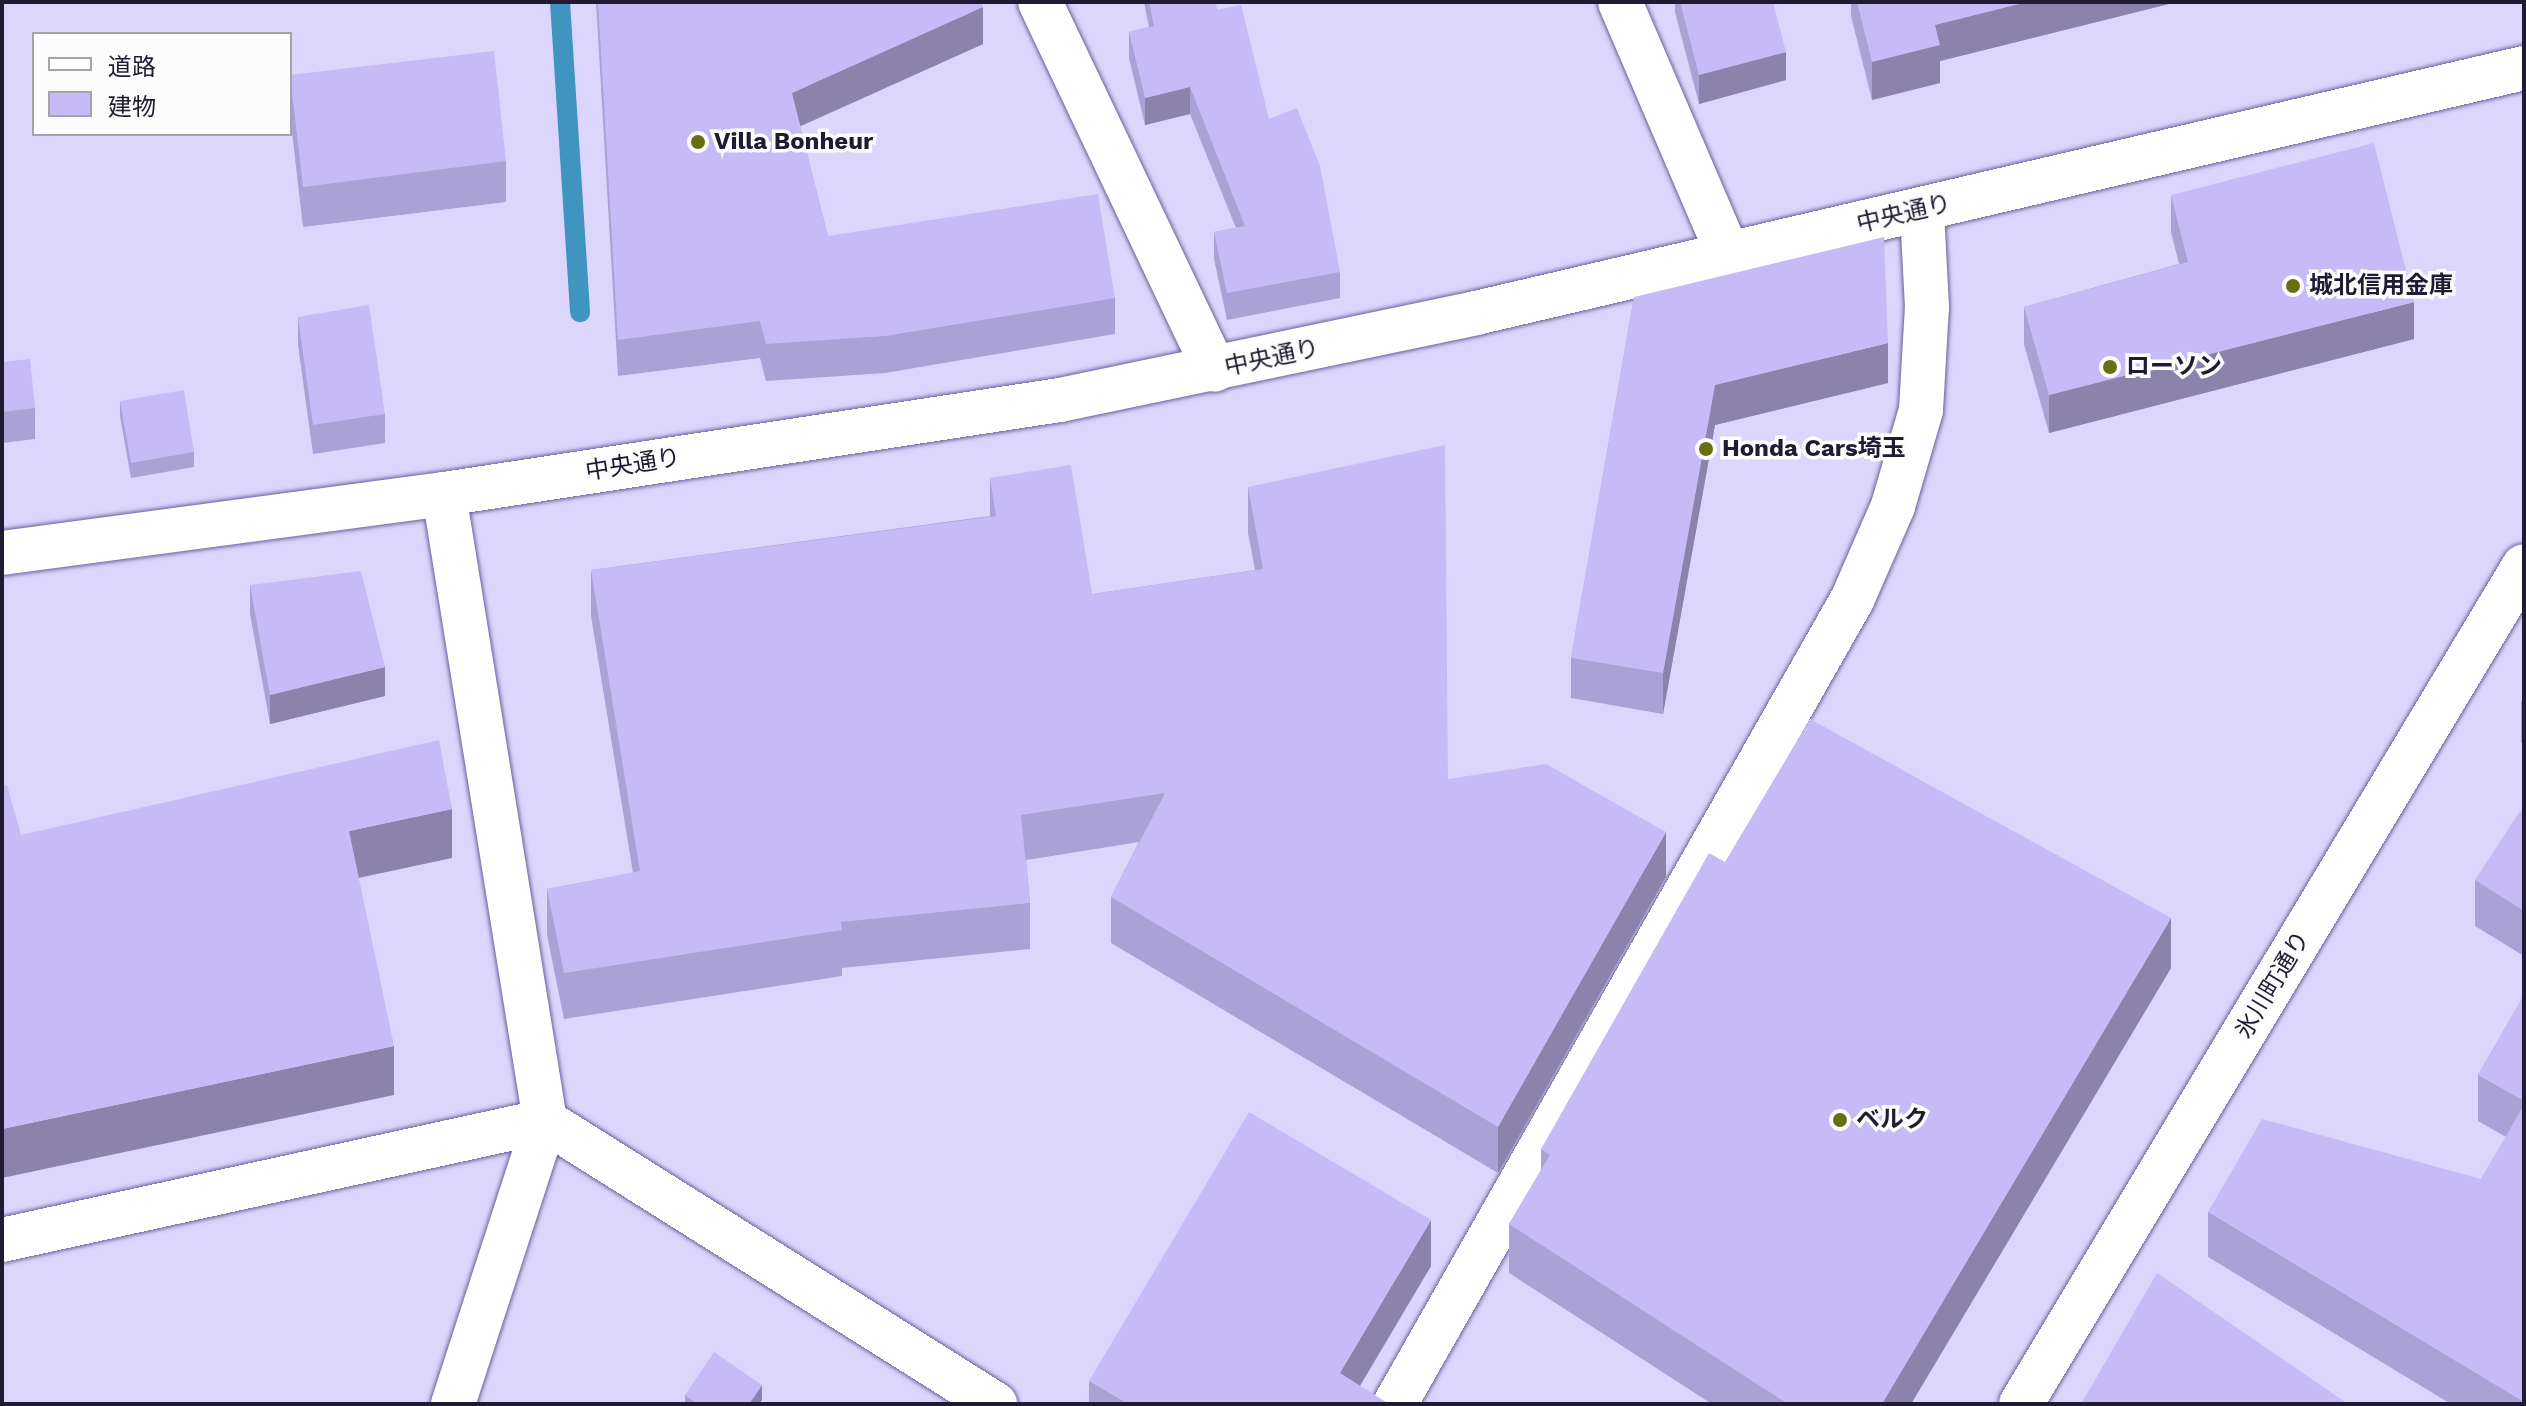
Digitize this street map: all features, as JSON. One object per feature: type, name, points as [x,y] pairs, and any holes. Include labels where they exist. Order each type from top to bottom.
[{"type":"street","points":[[1040,2],[1215,370]]},
{"type":"street","points":[[1620,2],[1728,254]]},
{"type":"street","name":"中央通り","points":[[2,553],[444,494],[1060,400],[1215,370],[1728,254],[2524,68]]},
{"type":"street","points":[[1395,1404],[1852,600],[1893,506],[1921,410],[1927,307],[1922,210]]},
{"type":"street","points":[[444,494],[545,1121],[453,1404]]},
{"type":"street","name":"氷川町通り","points":[[2021,1404],[2524,566]]},
{"type":"street","points":[[2,1240],[545,1121],[995,1404]]},
{"type":"building","points":[[598,2],[981,2],[983,7],[792,93],[828,236],[1098,194],[1115,298],[885,336],[766,344],[760,321],[618,340]]},
{"type":"building","points":[[1149,2],[1215,2],[1217,10],[1241,5],[1269,119],[1297,108],[1320,166],[1340,272],[1227,293],[1214,232],[1245,226],[1190,87],[1145,98],[1129,32],[1154,26]]},
{"type":"building","points":[[1680,2],[1773,2],[1786,52],[1699,75]]},
{"type":"building","points":[[1857,2],[2027,2],[1935,25],[1940,45],[1872,62]]},
{"type":"building","points":[[494,51],[506,161],[303,187],[292,75]]},
{"type":"building","points":[[2374,143],[2414,302],[2049,395],[2024,307],[2188,262],[2171,195]]},
{"type":"building","points":[[1884,237],[1888,343],[1715,385],[1663,673],[1571,658],[1634,297]]},
{"type":"building","points":[[369,305],[385,414],[313,425],[298,317]]},
{"type":"building","points":[[30,359],[35,408],[2,412],[2,362]]},
{"type":"building","points":[[184,390],[194,452],[131,463],[120,401]]},
{"type":"building","points":[[1445,445],[1448,779],[1546,764],[1666,832],[1498,1127],[1111,897],[1165,793],[1021,815],[1030,903],[841,922],[842,930],[564,973],[547,889],[640,871],[591,570],[996,516],[990,478],[1071,465],[1092,594],[1263,569],[1248,487]]},
{"type":"building","points":[[361,571],[385,667],[270,695],[250,585]]},
{"type":"building","name":"ベルク","points":[[1810,719],[2171,918],[1882,1404],[1788,1404],[1509,1224],[1550,1155],[1541,1149],[1709,853],[1725,862]]},
{"type":"building","points":[[439,740],[452,809],[349,831],[394,1046],[2,1129],[2,786],[7,785],[21,835]]},
{"type":"building","points":[[2520,811],[2524,813],[2524,911],[2475,880]]},
{"type":"building","points":[[2524,995],[2524,1101],[2478,1075]]},
{"type":"building","points":[[2524,1105],[2524,1402],[2208,1212],[2262,1119],[2481,1179]]},
{"type":"building","points":[[1249,1112],[1431,1220],[1340,1373],[1389,1404],[1128,1404],[1089,1381]]},
{"type":"building","points":[[2157,1273],[2348,1404],[2081,1404]]},
{"type":"building","points":[[714,1352],[762,1385],[749,1404],[697,1404],[685,1395]]},
{"type":"waterway","points":[[560,2],[580,312]]},
{"type":"place","name":"Villa Bonheur","points":[[698,142]]},
{"type":"place","name":"城北信用金庫","points":[[2293,286]]},
{"type":"place","name":"ローソン","points":[[2110,367]]},
{"type":"place","name":"Honda Cars埼玉","points":[[1706,449]]},
{"type":"place","name":"ベルク","points":[[1840,1120]]}]
